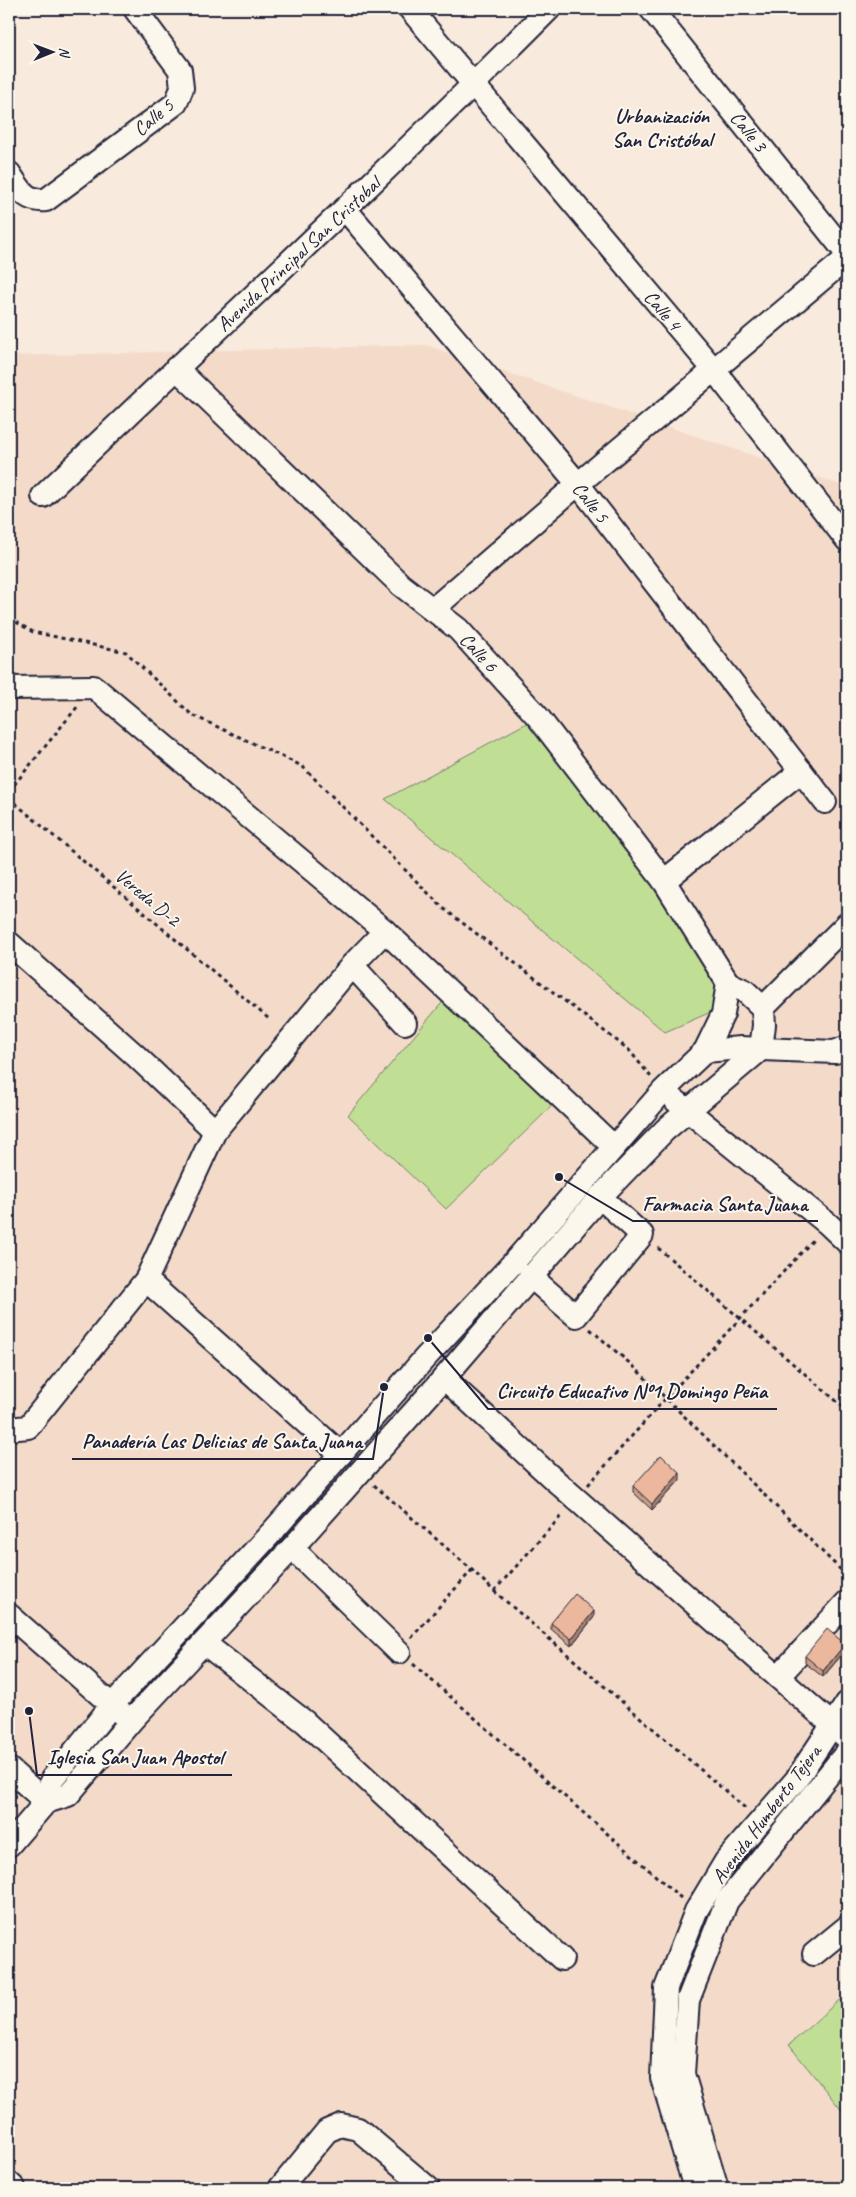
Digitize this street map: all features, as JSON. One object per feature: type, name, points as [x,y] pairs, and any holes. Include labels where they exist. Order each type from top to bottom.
[{"type":"street","name":"Calle 5","points":[[9,173],[27,197],[36,201],[46,200],[176,103],[182,88],[180,70],[135,9]]},
{"type":"street","name":"Calle 4","points":[[410,9],[714,370],[847,540]]},
{"type":"street","name":"Avenida Principal San Cristobal","points":[[43,496],[176,368],[346,210],[549,9]]},
{"type":"street","name":"Calle 3","points":[[651,9],[847,254]]},
{"type":"street","name":"Calle 5","points":[[346,210],[578,484],[825,802]]},
{"type":"street","points":[[432,610],[578,484],[847,258]]},
{"type":"street","name":"Calle 6","points":[[176,368],[401,585],[458,629],[538,717],[664,882],[728,983]]},
{"type":"street","points":[[9,688],[94,687],[385,931],[614,1147]]},
{"type":"street","points":[[664,882],[801,771]]},
{"type":"street","points":[[763,1008],[847,924]]},
{"type":"street","points":[[9,1429],[28,1427],[146,1280],[215,1131],[352,965],[385,931]]},
{"type":"street","points":[[11,951],[135,1056],[215,1131]]},
{"type":"street","points":[[352,965],[405,1023]]},
{"type":"street","points":[[9,1845],[46,1802],[52,1779],[112,1705],[273,1531],[425,1358],[514,1262],[663,1091],[705,1051],[723,1014],[728,983],[745,991],[763,1008],[762,1048],[665,1130],[600,1197],[444,1378],[292,1548],[131,1722],[68,1795],[46,1802]]},
{"type":"street","points":[[705,1051],[762,1048],[835,1052],[847,1047]]},
{"type":"street","points":[[663,1091],[828,1224],[847,1242]]},
{"type":"street","points":[[530,1276],[576,1316],[642,1234],[600,1197]]},
{"type":"street","points":[[146,1280],[341,1454]]},
{"type":"street","points":[[444,1378],[576,1499],[840,1732]]},
{"type":"street","points":[[292,1548],[399,1652]]},
{"type":"street","points":[[778,1677],[847,1602]]},
{"type":"street","points":[[9,1615],[131,1722]]},
{"type":"street","points":[[204,1643],[305,1722],[562,1959]]},
{"type":"street","name":"Avenida Humberto Tejera","points":[[695,2188],[662,2078],[666,1988],[696,1911],[726,1861],[760,1820],[840,1732],[847,1703]]},
{"type":"street","name":"Avenida Humberto Tejera","points":[[717,2188],[684,2074],[688,2000],[727,1901],[847,1752]]},
{"type":"street","points":[[9,1769],[46,1802]]},
{"type":"street","points":[[814,1954],[847,1927]]},
{"type":"street","points":[[280,2188],[327,2131],[342,2125],[358,2129],[428,2188]]},
{"type":"street","points":[[9,2183],[14,2188]]},
{"type":"path","points":[[9,618],[33,632],[126,652],[192,715],[302,766],[443,908],[629,1050],[663,1091]]},
{"type":"path","points":[[9,791],[94,687]]},
{"type":"path","name":"Vereda D-2","points":[[9,798],[269,1019]]},
{"type":"path","points":[[494,1591],[666,1398],[828,1224]]},
{"type":"path","points":[[642,1234],[847,1410]]},
{"type":"path","points":[[576,1316],[634,1367],[847,1576]]},
{"type":"path","points":[[359,1472],[760,1820]]},
{"type":"path","points":[[472,1570],[399,1652],[696,1911]]},
{"type":"shaded area","points":[[425,345],[847,487],[847,2188],[9,2188],[9,356]]},
{"type":"green space","points":[[538,717],[734,1002],[665,1032],[385,799]]},
{"type":"green space","points":[[446,998],[558,1100],[446,1209],[348,1115]]},
{"type":"green space","points":[[847,1993],[847,2117],[789,2045]]},
{"type":"building","points":[[661,1455],[680,1473],[652,1504],[633,1486]]},
{"type":"building","points":[[575,1594],[594,1611],[571,1639],[551,1623]]},
{"type":"building","points":[[827,1629],[845,1644],[823,1671],[805,1656]]},
{"type":"place","name":"Farmacia Santa Juana","points":[[559,1177]]},
{"type":"place","name":"Circuito Educativo Nº1 Domingo Peña","points":[[428,1338]]},
{"type":"place","name":"Panadería Las Delicias de Santa Juana","points":[[384,1387]]},
{"type":"place","name":"Iglesia San Juan Apostol","points":[[29,1711]]},
{"type":"district","name":"Urbanización San Cristóbal","points":[[662,128]]}]
